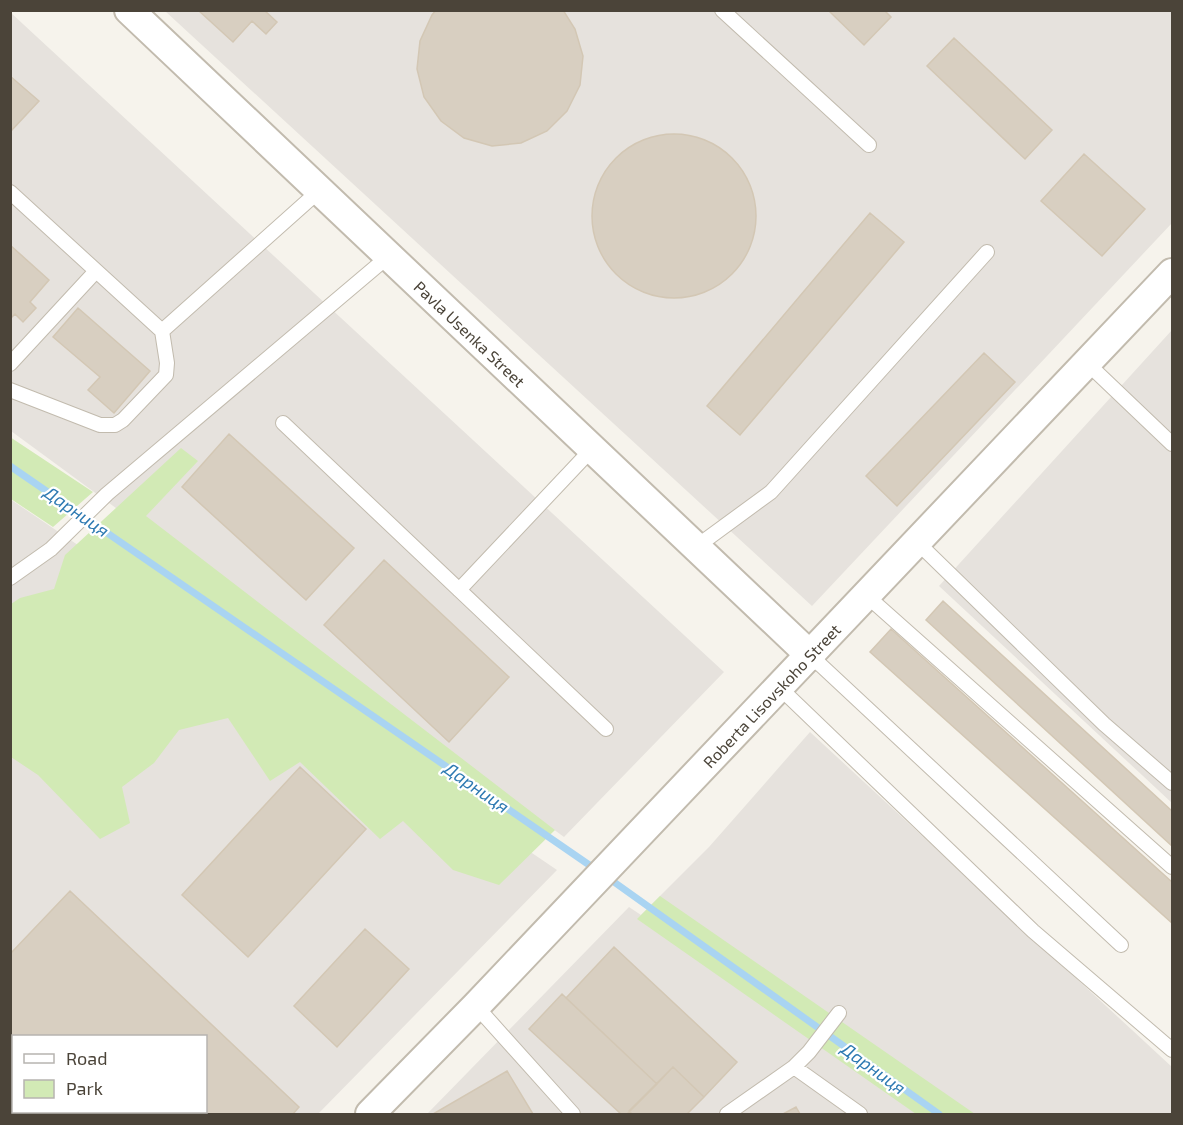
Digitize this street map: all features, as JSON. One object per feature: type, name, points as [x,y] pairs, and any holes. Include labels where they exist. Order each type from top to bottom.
[{"type":"street","name":"Pavla Usenka Street","points":[[142,15],[320,190],[811,656]]},
{"type":"street","name":"Roberta Lisovskoho Street","points":[[370,1114],[811,656],[1173,273]]},
{"type":"lane","points":[[722,10],[869,145]]},
{"type":"lane","points":[[162,331],[320,190]]},
{"type":"lane","points":[[10,192],[162,331],[167,363],[166,375],[115,426],[100,425],[10,390]]},
{"type":"lane","points":[[696,547],[771,492],[987,252]]},
{"type":"lane","points":[[10,578],[51,549],[107,494],[390,255]]},
{"type":"lane","points":[[10,364],[96,271]]},
{"type":"lane","points":[[1087,363],[1173,444]]},
{"type":"lane","points":[[283,423],[606,729]]},
{"type":"lane","points":[[459,590],[592,449]]},
{"type":"lane","points":[[918,543],[1104,724],[1173,783]]},
{"type":"lane","points":[[867,596],[1173,867]]},
{"type":"lane","points":[[811,656],[1121,945]]},
{"type":"lane","points":[[780,688],[1033,931],[1173,1050]]},
{"type":"lane","points":[[476,1006],[573,1114]]},
{"type":"lane","points":[[727,1114],[794,1067],[809,1052],[839,1013]]},
{"type":"lane","points":[[794,1067],[860,1114]]},
{"type":"shaded area","points":[[165,11],[1172,11],[1172,223],[812,606]]},
{"type":"shaded area","points":[[10,12],[724,672],[564,837],[11,431]]},
{"type":"shaded area","points":[[1172,330],[1172,803],[939,586]]},
{"type":"shaded area","points":[[10,499],[557,870],[318,1114],[11,1114]]},
{"type":"shaded area","points":[[810,732],[1172,1067],[1172,1114],[427,1114],[629,907],[641,915],[709,847]]},
{"type":"green space","points":[[10,437],[93,492],[53,527],[11,499]]},
{"type":"green space","points":[[181,448],[198,461],[146,516],[555,830],[499,885],[453,870],[403,821],[380,839],[300,762],[270,781],[228,718],[179,730],[154,763],[122,787],[130,823],[100,839],[38,775],[11,757],[11,604],[20,598],[54,589],[65,555]]},
{"type":"green space","points":[[660,896],[975,1114],[916,1114],[637,919]]},
{"type":"building","points":[[198,10],[264,10],[277,22],[266,34],[252,21],[233,42]]},
{"type":"building","points":[[436,10],[563,10],[575,29],[583,56],[580,85],[567,111],[547,131],[521,143],[492,146],[464,138],[441,121],[424,97],[417,69],[420,41]]},
{"type":"building","points":[[828,10],[884,10],[891,17],[864,45]]},
{"type":"building","points":[[954,38],[1052,130],[1025,159],[927,66]]},
{"type":"building","points":[[10,76],[39,101],[10,132]]},
{"type":"building","points":[[674,134],[690,135],[705,140],[732,158],[750,185],[755,200],[755,232],[750,247],[732,274],[705,292],[690,297],[674,298],[658,297],[643,292],[616,274],[598,247],[593,232],[592,216],[593,200],[598,185],[616,158],[643,140],[658,135]]},
{"type":"building","points":[[1084,154],[1145,209],[1102,256],[1041,201]]},
{"type":"building","points":[[870,213],[904,242],[740,435],[707,406]]},
{"type":"building","points":[[10,245],[49,280],[30,302],[36,308],[23,322],[15,314],[10,319]]},
{"type":"building","points":[[78,308],[150,371],[114,413],[88,390],[100,377],[53,337]]},
{"type":"building","points":[[984,353],[1015,382],[897,506],[866,476]]},
{"type":"building","points":[[229,434],[354,548],[306,600],[182,487]]},
{"type":"building","points":[[384,560],[509,677],[449,742],[324,625]]},
{"type":"building","points":[[943,601],[1172,811],[1172,846],[926,620]]},
{"type":"building","points":[[891,629],[1172,882],[1172,923],[870,652]]},
{"type":"building","points":[[300,767],[366,829],[248,957],[182,895]]},
{"type":"building","points":[[70,891],[299,1107],[293,1114],[10,1114],[10,954]]},
{"type":"building","points":[[365,929],[409,969],[337,1047],[294,1006]]},
{"type":"building","points":[[614,947],[737,1062],[704,1097],[673,1067],[657,1084],[566,998]]},
{"type":"building","points":[[562,994],[657,1084],[627,1114],[621,1114],[529,1029]]},
{"type":"building","points":[[673,1067],[704,1097],[687,1114],[632,1114],[629,1111]]},
{"type":"building","points":[[507,1071],[533,1114],[433,1114]]},
{"type":"building","points":[[796,1107],[800,1114],[783,1114]]},
{"type":"waterway","name":"Дарниця","points":[[10,466],[598,871]]},
{"type":"waterway","name":"Дарниця","points":[[607,877],[939,1114]]}]
